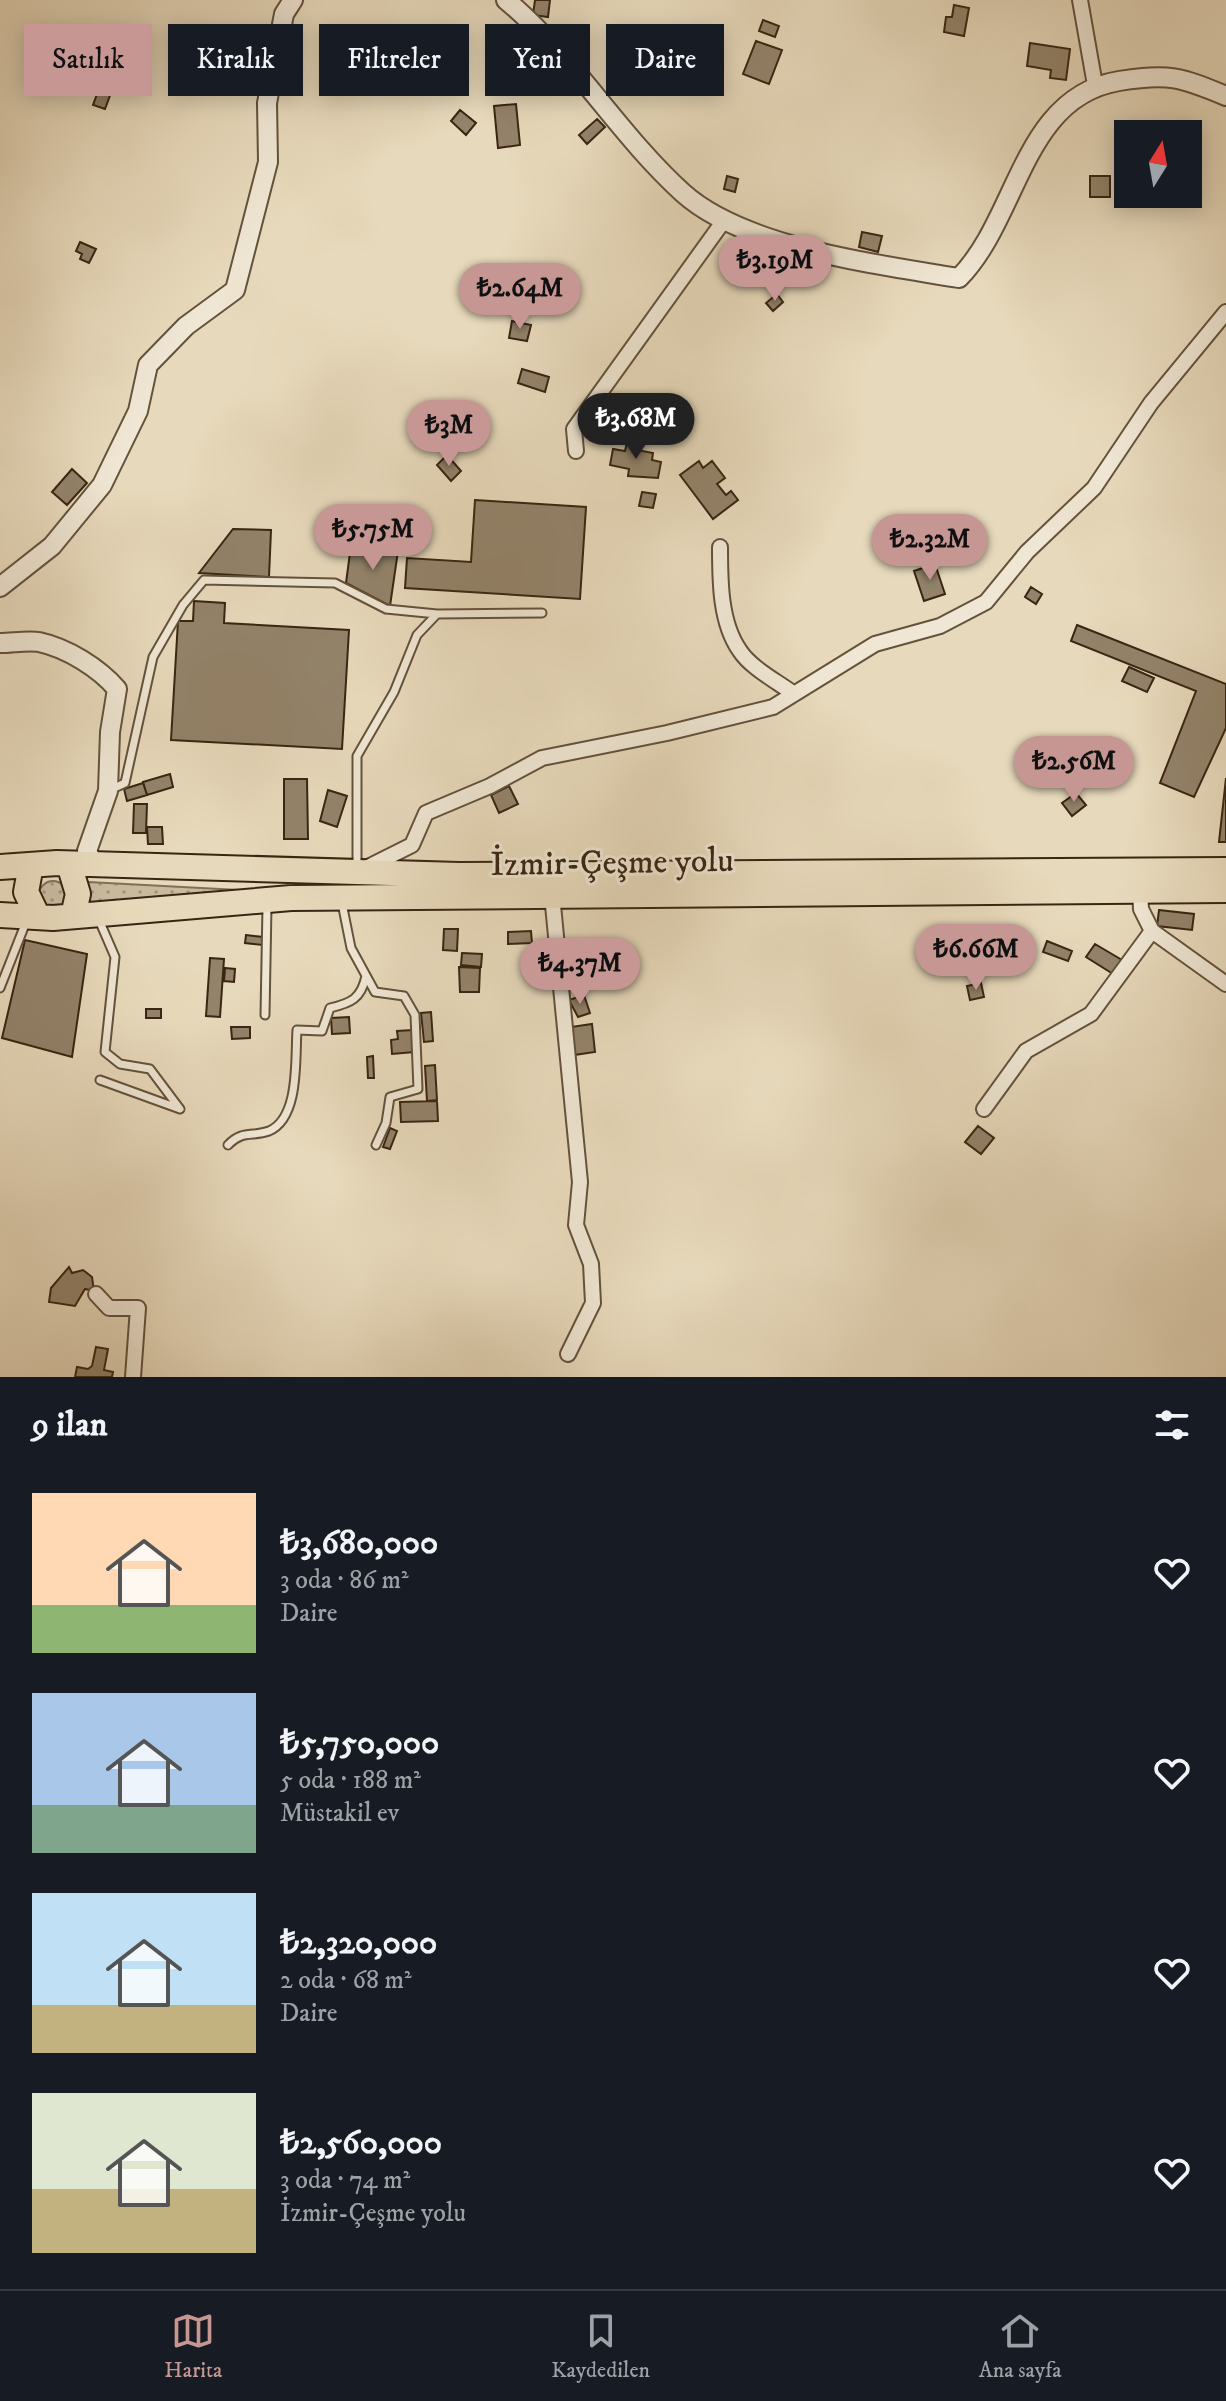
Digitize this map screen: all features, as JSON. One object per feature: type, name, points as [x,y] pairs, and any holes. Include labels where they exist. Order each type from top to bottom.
[{"type":"highway","name":"İzmir-Çeşme yolu","points":[[0,867],[69,864],[357,873],[1226,870]]},
{"type":"highway","points":[[69,864],[85,915]]},
{"type":"highway","points":[[31,865],[26,892],[33,917]]},
{"type":"highway","name":"İzmir-Çeşme yolu","points":[[0,915],[85,915],[340,897],[1226,890]]},
{"type":"street","points":[[0,587],[52,546],[102,485],[138,411],[148,365],[186,326],[235,290],[268,162],[267,103],[284,14],[293,0]]},
{"type":"street","points":[[506,0],[575,69],[685,195],[725,219],[794,247],[959,278],[982,251],[1035,144],[1070,98],[1095,85],[1178,76],[1226,96]]},
{"type":"street","points":[[1080,0],[1095,85]]},
{"type":"street","points":[[576,451],[574,429],[725,219]]},
{"type":"street","points":[[357,873],[412,845],[426,813],[490,786],[542,758],[667,733],[773,707],[875,644],[940,626],[986,602],[1027,552],[1094,488],[1151,403],[1226,312]]},
{"type":"street","points":[[720,547],[721,589],[729,628],[740,653],[794,694]]},
{"type":"street","points":[[0,643],[38,642],[88,664],[117,689],[110,732],[108,791],[87,851],[95,867]]},
{"type":"street","points":[[1140,891],[1141,909],[1152,931],[1226,984]]},
{"type":"street","points":[[552,895],[580,1182],[576,1225],[591,1264],[593,1303],[568,1354]]},
{"type":"street","points":[[984,1109],[1026,1051],[1091,1014],[1152,931]]},
{"type":"street","points":[[96,1294],[109,1308],[138,1308],[133,1377]]},
{"type":"lane","points":[[108,791],[125,783],[153,657],[183,605],[204,580],[335,583],[386,609],[437,614],[542,613]]},
{"type":"lane","points":[[357,873],[357,756],[394,692],[417,635],[437,614]]},
{"type":"lane","points":[[340,897],[351,948],[375,992],[404,996],[415,1015],[418,1089],[390,1097],[386,1123],[376,1145]]},
{"type":"lane","points":[[265,1015],[267,900]]},
{"type":"lane","points":[[85,915],[115,957],[105,1052],[120,1064],[150,1069],[180,1109],[100,1080]]},
{"type":"lane","points":[[0,988],[33,917]]},
{"type":"lane","points":[[228,1145],[238,1134],[270,1131],[288,1112],[297,1030],[322,1031],[330,1008],[352,1003],[363,991],[366,976]]},
{"type":"shaded area","points":[[53,881],[63,885],[67,895],[63,905],[53,909],[43,905],[39,895],[43,885]]},
{"type":"shaded area","points":[[88,882],[239,890],[312,890],[86,911]]},
{"type":"building","points":[[535,0],[550,0],[548,17],[533,15]]},
{"type":"building","points":[[954,5],[969,8],[964,36],[944,32],[946,17],[952,17]]},
{"type":"building","points":[[763,20],[779,26],[775,37],[759,31]]},
{"type":"building","points":[[756,41],[782,50],[769,84],[743,74]]},
{"type":"building","points":[[1030,43],[1070,49],[1066,80],[1050,78],[1051,70],[1027,66]]},
{"type":"building","points":[[96,96],[110,96],[105,109],[93,105]]},
{"type":"building","points":[[516,104],[520,145],[498,148],[494,106]]},
{"type":"building","points":[[460,110],[476,123],[466,135],[451,121]]},
{"type":"building","points":[[597,119],[605,127],[587,144],[579,135]]},
{"type":"building","points":[[727,176],[738,179],[735,192],[724,189]]},
{"type":"building","points":[[1090,176],[1110,176],[1110,197],[1090,197]]},
{"type":"building","points":[[862,232],[882,236],[878,252],[859,247]]},
{"type":"building","points":[[80,242],[96,249],[89,263],[80,259],[82,254],[76,251]]},
{"type":"building","points":[[777,294],[783,302],[773,311],[766,303]]},
{"type":"building","points":[[512,321],[531,325],[527,341],[509,338]]},
{"type":"building","points":[[522,369],[549,377],[545,392],[518,383]]},
{"type":"building","points":[[628,438],[639,440],[637,450],[653,453],[652,460],[661,462],[658,478],[628,476],[629,469],[610,465],[613,449],[625,451]]},
{"type":"building","points":[[447,455],[461,471],[451,481],[437,465]]},
{"type":"building","points":[[699,461],[703,468],[712,461],[725,478],[717,484],[726,495],[731,491],[738,500],[713,519],[680,475]]},
{"type":"building","points":[[72,469],[87,483],[67,505],[52,492]]},
{"type":"building","points":[[642,492],[656,494],[653,508],[639,506]]},
{"type":"building","points":[[475,500],[586,507],[580,599],[405,588],[407,558],[471,562]]},
{"type":"building","points":[[233,529],[271,530],[269,577],[199,573]]},
{"type":"building","points":[[351,545],[398,551],[390,606],[346,583]]},
{"type":"building","points":[[935,564],[945,594],[924,601],[914,571]]},
{"type":"building","points":[[1031,587],[1042,594],[1036,604],[1025,597]]},
{"type":"building","points":[[194,601],[225,603],[224,623],[349,630],[342,749],[171,740],[178,621],[193,621]]},
{"type":"building","points":[[1077,625],[1226,684],[1226,728],[1194,797],[1160,783],[1196,691],[1071,641]]},
{"type":"building","points":[[1129,667],[1154,678],[1147,692],[1122,681]]},
{"type":"building","points":[[1080,751],[1094,767],[1078,781],[1064,764]]},
{"type":"building","points":[[170,774],[173,787],[147,795],[143,782]]},
{"type":"building","points":[[1226,778],[1226,842],[1219,842]]},
{"type":"building","points":[[284,779],[307,779],[308,839],[284,839]]},
{"type":"building","points":[[143,783],[147,795],[127,801],[124,789]]},
{"type":"building","points":[[509,786],[518,804],[499,813],[491,795]]},
{"type":"building","points":[[328,790],[347,796],[337,827],[320,821]]},
{"type":"building","points":[[1076,793],[1086,805],[1072,816],[1062,803]]},
{"type":"building","points":[[134,804],[147,804],[146,833],[133,833]]},
{"type":"building","points":[[147,827],[162,827],[163,844],[148,844]]},
{"type":"building","points":[[1159,910],[1194,914],[1192,930],[1157,926]]},
{"type":"building","points":[[444,929],[458,929],[457,951],[443,950]]},
{"type":"building","points":[[531,931],[532,943],[508,944],[508,932]]},
{"type":"building","points":[[246,935],[263,937],[262,945],[245,943]]},
{"type":"building","points":[[25,940],[87,954],[72,1057],[2,1038]]},
{"type":"building","points":[[1047,941],[1072,951],[1068,961],[1043,952]]},
{"type":"building","points":[[1095,944],[1122,960],[1113,974],[1086,957]]},
{"type":"building","points":[[462,953],[482,954],[481,967],[461,965]]},
{"type":"building","points":[[210,958],[224,959],[220,1017],[206,1016]]},
{"type":"building","points":[[459,967],[480,968],[479,992],[460,992]]},
{"type":"building","points":[[225,968],[235,969],[234,982],[224,981]]},
{"type":"building","points":[[981,983],[984,997],[970,1000],[967,986]]},
{"type":"building","points":[[584,995],[590,1013],[578,1017],[569,1000]]},
{"type":"building","points":[[146,1009],[161,1009],[161,1018],[146,1018]]},
{"type":"building","points":[[431,1012],[433,1041],[424,1042],[421,1013]]},
{"type":"building","points":[[349,1017],[350,1033],[332,1034],[331,1018]]},
{"type":"building","points":[[592,1024],[595,1052],[574,1055],[571,1027]]},
{"type":"building","points":[[231,1027],[250,1027],[250,1038],[232,1039]]},
{"type":"building","points":[[413,1030],[414,1052],[392,1054],[391,1040],[398,1039],[397,1031]]},
{"type":"building","points":[[373,1056],[374,1078],[368,1078],[367,1057]]},
{"type":"building","points":[[435,1065],[437,1100],[427,1101],[425,1066]]},
{"type":"building","points":[[437,1101],[438,1121],[401,1122],[400,1102]]},
{"type":"building","points":[[978,1126],[994,1138],[981,1154],[965,1142]]},
{"type":"building","points":[[390,1128],[397,1131],[390,1149],[383,1147]]},
{"type":"building","points":[[69,1267],[72,1273],[83,1270],[92,1277],[94,1291],[85,1289],[75,1306],[49,1302],[51,1288]]},
{"type":"building","points":[[96,1347],[108,1349],[104,1370],[113,1372],[112,1377],[75,1377],[77,1367],[88,1369],[92,1366]]}]
